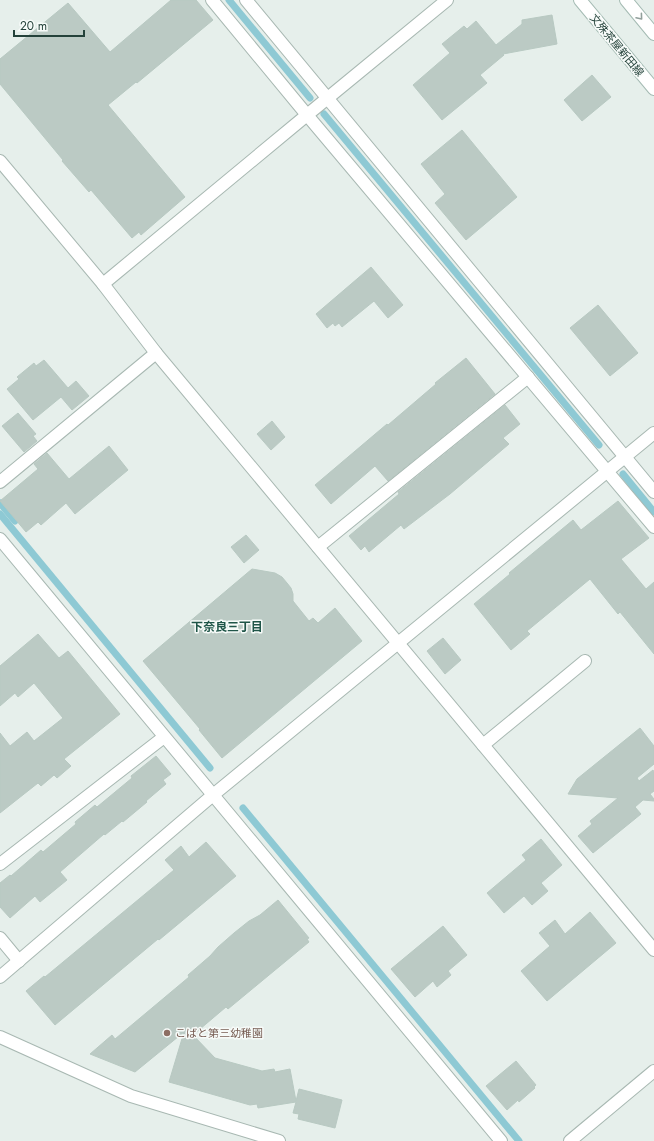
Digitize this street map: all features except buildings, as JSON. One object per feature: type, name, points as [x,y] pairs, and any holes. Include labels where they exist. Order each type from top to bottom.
[{"type":"street","points":[[212,0],[306,115],[654,527]]},
{"type":"street","points":[[246,0],[654,492]]},
{"type":"street","points":[[103,284],[447,0]]},
{"type":"street","name":"文殊茶屋新田線","points":[[580,0],[654,90]]},
{"type":"street","points":[[626,0],[654,34]]},
{"type":"street","points":[[0,161],[103,284],[156,353],[654,950]]},
{"type":"street","points":[[0,482],[156,353]]},
{"type":"street","points":[[318,547],[528,377]]},
{"type":"street","points":[[0,977],[213,795],[654,433]]},
{"type":"street","points":[[0,539],[501,1141]]},
{"type":"street","points":[[483,745],[585,661]]},
{"type":"street","points":[[0,864],[164,737]]},
{"type":"street","points":[[0,938],[19,961]]},
{"type":"street","points":[[0,1037],[131,1096],[279,1141]]},
{"type":"street","points":[[570,1141],[654,1071]]},
{"type":"waterway","points":[[229,0],[310,98]]},
{"type":"waterway","points":[[324,114],[599,445]]},
{"type":"waterway","points":[[623,474],[654,512]]},
{"type":"waterway","points":[[0,503],[15,521]]},
{"type":"waterway","points":[[0,514],[210,768]]},
{"type":"waterway","points":[[243,808],[519,1141]]},
{"type":"place","name":"こばと第三幼稚園","points":[[167,1033]]},
{"type":"district","name":"下奈良三丁目","points":[[227,627]]}]
